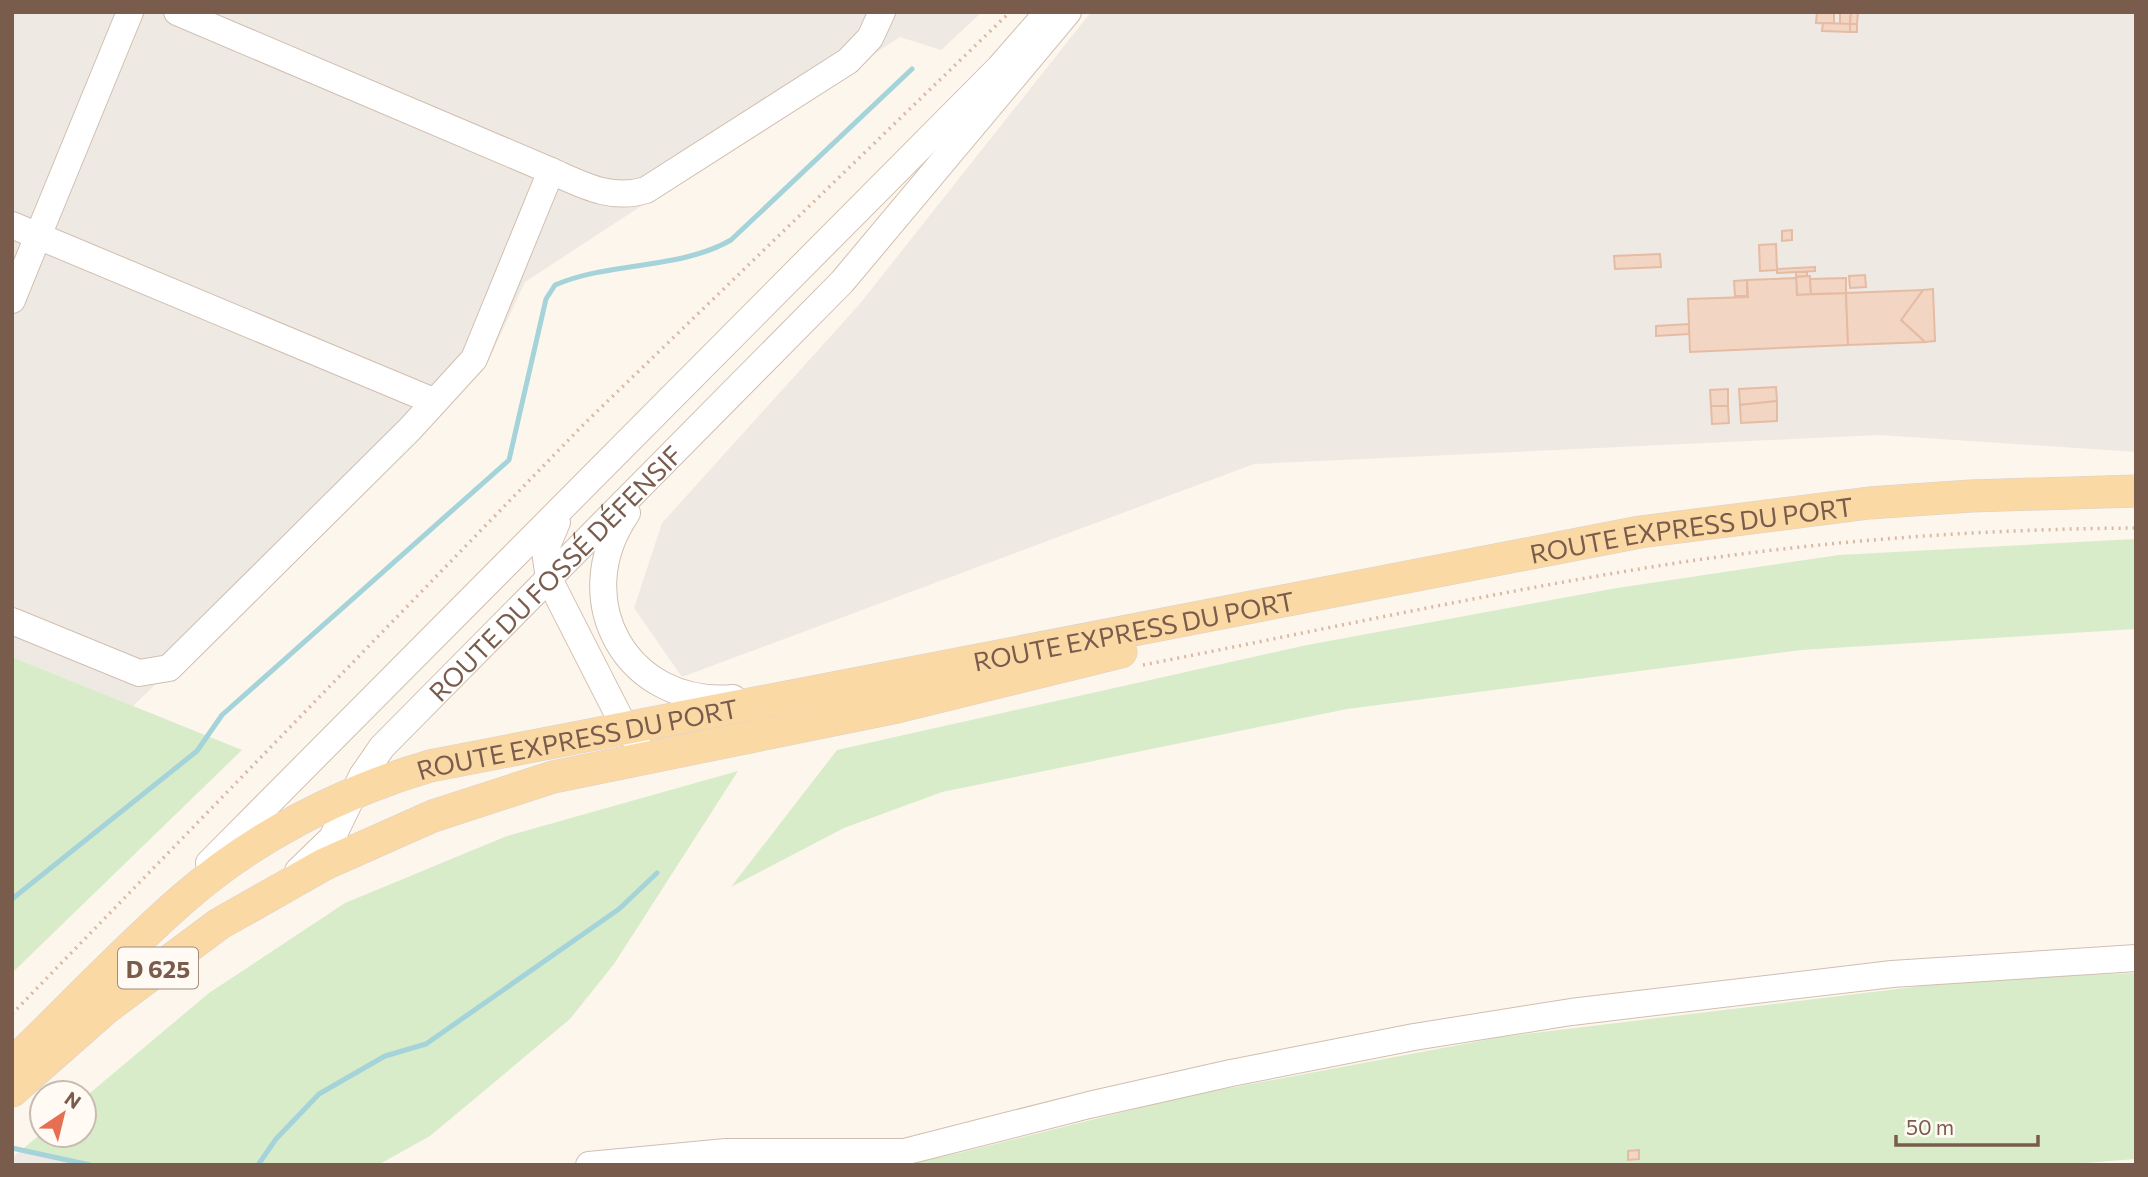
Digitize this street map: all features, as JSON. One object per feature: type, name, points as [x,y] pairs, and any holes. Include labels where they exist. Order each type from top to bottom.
[{"type":"main road","name":"ROUTE EXPRESS DU PORT","points":[[12,1064],[172,909],[222,869],[272,835],[354,793],[414,771],[462,758],[625,728],[735,702],[816,691],[1525,552],[1703,522],[1947,497],[2136,491]]},
{"type":"main road","name":"ROUTE EXPRESS DU PORT","points":[[278,889],[395,832],[472,802],[553,777],[897,707],[1122,652],[1606,557],[1857,524],[2136,510]]},
{"type":"main road","name":"ROUTE DU FOSSÉ DÉFENSIF","points":[[12,1091],[105,1009],[169,959],[278,889]]},
{"type":"street","points":[[12,300],[130,12]]},
{"type":"street","points":[[177,12],[551,172],[607,194],[626,195],[646,190],[848,61],[870,38],[882,12]]},
{"type":"street","name":"ROUTE DU FOSSÉ DÉFENSIF","points":[[12,1056],[120,945],[233,841],[999,68],[1048,12]]},
{"type":"street","name":"ROUTE DU FOSSÉ DÉFENSIF","points":[[278,889],[325,846],[368,766],[382,747],[842,282],[1068,12]]},
{"type":"street","points":[[12,621],[139,673],[169,668],[410,429],[474,359],[551,172]]},
{"type":"street","points":[[12,225],[433,401]]},
{"type":"street","points":[[671,456],[624,517],[611,543],[604,584],[608,618],[631,661],[666,688],[692,698],[735,702]]},
{"type":"street","points":[[576,495],[546,544],[544,560],[549,579],[625,728],[640,743],[673,752]]},
{"type":"street","points":[[589,1165],[726,1152],[904,1152],[1211,1077],[1414,1037],[1571,1012],[1913,972],[2136,958]]},
{"type":"path","points":[[12,1014],[590,418],[1010,12]]},
{"type":"path","points":[[1143,665],[1585,578],[1692,561],[1896,539],[2136,528]]},
{"type":"shaded area","points":[[12,12],[982,12],[941,50],[900,37],[525,282],[486,366],[133,706],[12,657]]},
{"type":"shaded area","points":[[1091,12],[2136,12],[2136,452],[1879,435],[1254,464],[682,677],[634,608],[662,523],[858,306]]},
{"type":"shaded area","points":[[20,1151],[77,1165],[12,1165],[12,1158]]},
{"type":"green space","points":[[2136,539],[2136,629],[1801,650],[1347,709],[942,792],[844,828],[731,887],[837,750],[1307,645],[1617,588],[1839,555]]},
{"type":"green space","points":[[12,657],[242,750],[12,973]]},
{"type":"green space","points":[[738,771],[614,964],[570,1019],[430,1136],[378,1165],[77,1165],[20,1151],[28,1144],[28,1149],[98,1149],[98,1086],[209,993],[345,903],[507,836]]},
{"type":"green space","points":[[2136,973],[2136,1159],[2058,1165],[899,1165],[959,1153],[1187,1096],[1501,1037],[1979,979]]},
{"type":"building","points":[[1817,12],[1834,12],[1834,24],[1816,23]]},
{"type":"building","points":[[1840,12],[1851,12],[1850,24],[1840,24]]},
{"type":"building","points":[[1851,12],[1858,12],[1857,24],[1850,24]]},
{"type":"building","points":[[1823,23],[1850,24],[1850,32],[1822,31]]},
{"type":"building","points":[[1850,24],[1857,24],[1857,32],[1850,32]]},
{"type":"building","points":[[1792,230],[1792,240],[1782,241],[1782,231]]},
{"type":"building","points":[[1776,244],[1777,270],[1760,271],[1759,245]]},
{"type":"building","points":[[1660,254],[1661,267],[1615,269],[1614,256]]},
{"type":"building","points":[[1815,267],[1815,271],[1777,273],[1777,269]]},
{"type":"building","points":[[1796,272],[1807,272],[1807,276],[1796,277]]},
{"type":"building","points":[[1865,275],[1866,287],[1850,288],[1849,276]]},
{"type":"building","points":[[1810,276],[1811,294],[1797,295],[1796,277]]},
{"type":"building","points":[[1796,278],[1797,295],[1846,293],[1848,345],[1690,352],[1688,299],[1748,297],[1747,280]]},
{"type":"building","points":[[1846,278],[1846,293],[1811,294],[1810,279]]},
{"type":"building","points":[[1747,280],[1747,296],[1735,296],[1734,281]]},
{"type":"building","points":[[1933,289],[1935,341],[1925,342],[1901,320],[1923,290]]},
{"type":"building","points":[[1923,290],[1901,320],[1925,342],[1848,345],[1846,293]]},
{"type":"building","points":[[1689,324],[1689,334],[1656,336],[1656,326]]},
{"type":"building","points":[[1776,387],[1777,401],[1740,405],[1739,389]]},
{"type":"building","points":[[1728,389],[1728,406],[1711,406],[1710,390]]},
{"type":"building","points":[[1777,401],[1777,421],[1741,423],[1740,405]]},
{"type":"building","points":[[1711,406],[1728,406],[1729,423],[1712,424]]},
{"type":"building","points":[[1639,1150],[1639,1159],[1628,1160],[1628,1151]]},
{"type":"waterway","points":[[12,899],[197,751],[222,715],[509,460],[546,299],[555,285],[599,272],[689,256],[711,250],[731,240],[912,69]]},
{"type":"waterway","points":[[258,1165],[276,1139],[319,1094],[385,1056],[426,1044],[619,909],[657,873]]},
{"type":"waterway","points":[[12,1148],[90,1165]]}]
